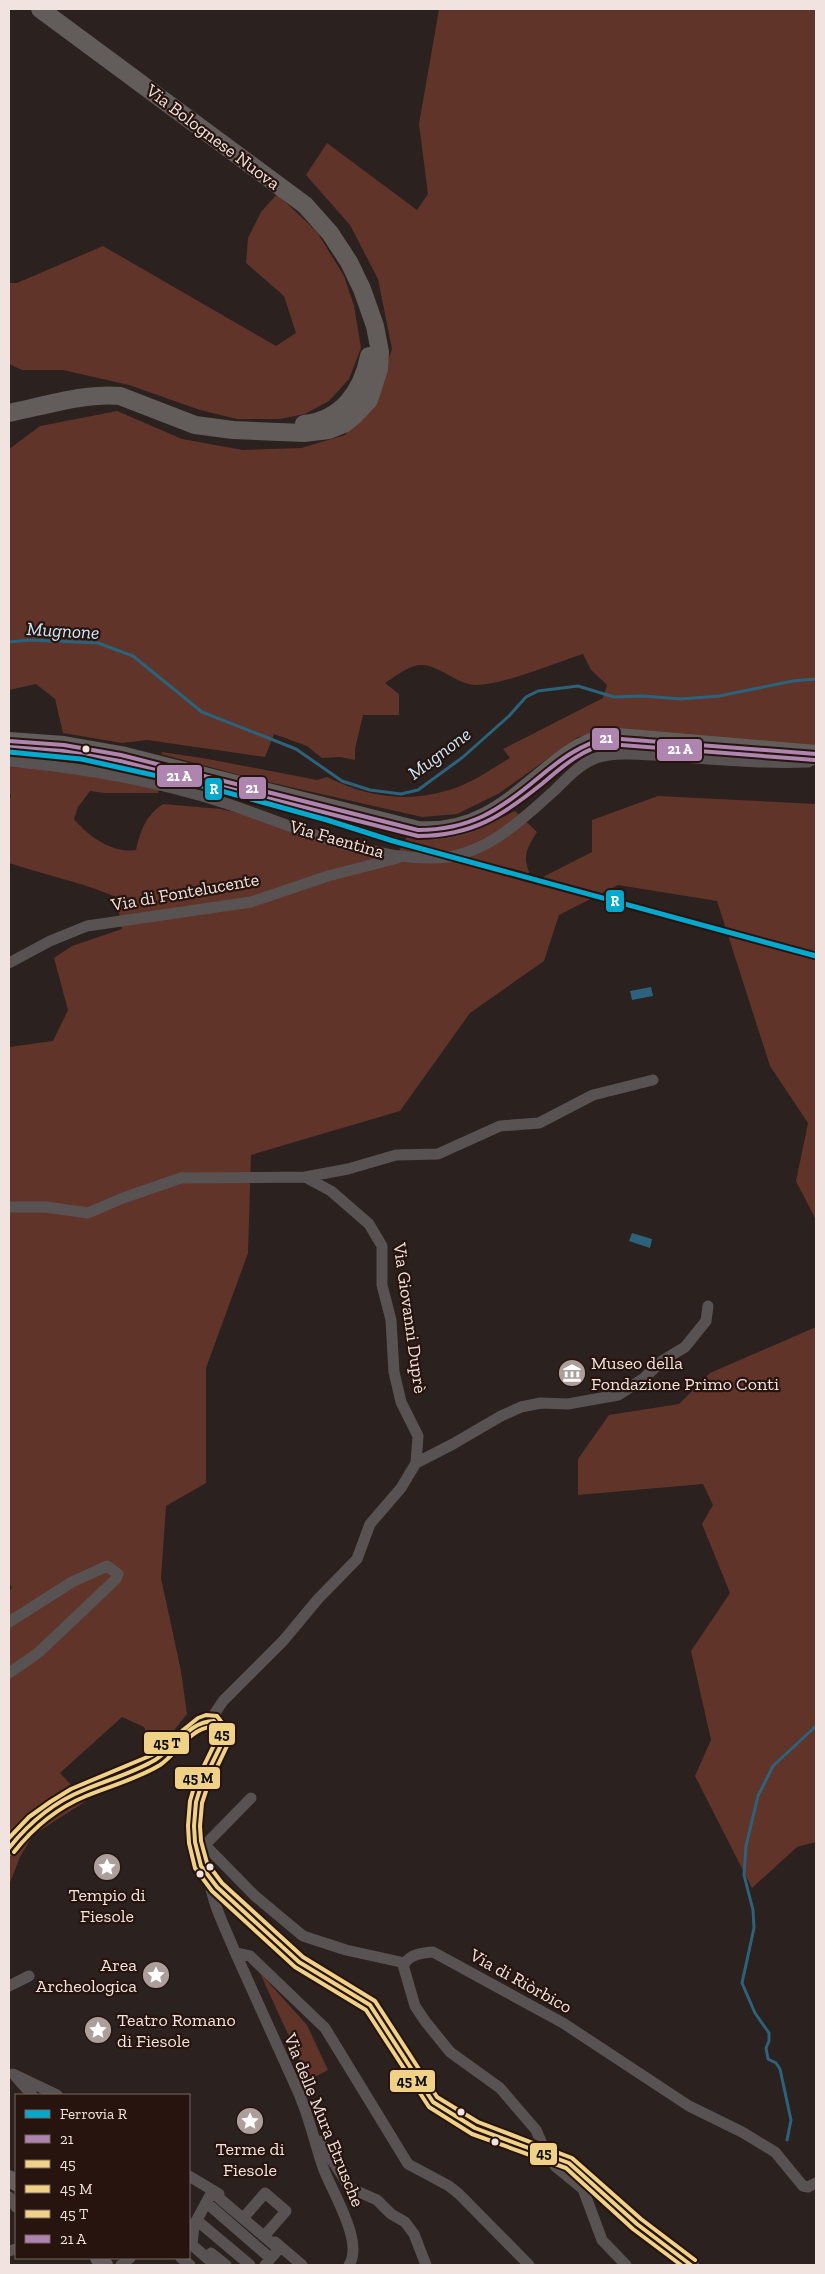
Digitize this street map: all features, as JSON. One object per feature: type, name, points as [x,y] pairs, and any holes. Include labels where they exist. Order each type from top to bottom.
[{"type":"main road","name":"Via Bolognese Nuova","points":[[9,412],[91,397],[120,396],[195,426],[252,430],[308,424],[338,411],[353,396],[366,375],[369,356],[362,288],[349,262],[330,233],[305,205],[40,9]]},
{"type":"main road","name":"Via Faentina","points":[[9,741],[64,745],[121,755],[418,830],[436,831],[453,829],[487,816],[516,797],[577,748],[604,738],[618,737],[815,754]]},
{"type":"street","name":"Via Faentina","points":[[9,761],[104,773],[158,784],[224,802],[331,840],[400,857],[435,858],[456,856],[475,850],[500,835],[526,816],[576,770],[591,760],[607,756],[646,755],[778,763],[808,762],[812,760],[815,754]]},
{"type":"street","name":"Via di Fontelucente","points":[[9,963],[50,941],[87,926],[251,902],[328,876],[400,857]]},
{"type":"street","points":[[305,1177],[348,1169],[396,1155],[438,1154],[500,1126],[539,1123],[593,1095],[653,1080]]},
{"type":"street","name":"Via Giovanni Duprè","points":[[9,1207],[46,1208],[88,1213],[123,1198],[181,1178],[305,1177],[331,1191],[369,1224],[382,1246],[382,1285],[391,1320],[394,1372],[401,1402],[418,1436],[416,1463],[401,1488],[370,1524],[357,1559],[318,1599],[283,1641],[223,1701],[215,1713],[214,1721]]},
{"type":"street","points":[[416,1463],[521,1407],[541,1403],[568,1404],[618,1395],[643,1379],[662,1361],[685,1347],[706,1321],[708,1306]]},
{"type":"street","points":[[9,1622],[72,1582],[107,1566],[118,1574],[116,1579],[38,1653],[9,1673]]},
{"type":"street","points":[[9,1848],[31,1825],[65,1800],[154,1760],[176,1745],[200,1723],[214,1721],[222,1733],[221,1745],[204,1779],[196,1802],[194,1826],[201,1849],[201,1866],[209,1877],[239,1908],[299,1962],[354,1994],[376,2012],[433,2102],[475,2128],[581,2172],[636,2224],[692,2265]]},
{"type":"street","points":[[201,1849],[251,1798]]},
{"type":"street","points":[[201,1849],[302,1936],[346,1950],[405,1963],[415,2006],[425,2021],[450,2052],[500,2088],[536,2130],[553,2159],[583,2189],[602,2240],[626,2265]]},
{"type":"street","name":"Via delle Mura Etrusche","points":[[209,1877],[212,1898],[298,2089],[324,2168],[352,2238],[354,2256],[349,2265]]},
{"type":"street","name":"Via di Riòrbico","points":[[405,1963],[408,1958],[420,1953],[433,1952],[563,2023],[689,2106],[742,2132],[775,2152],[803,2186],[808,2187],[816,2183]]},
{"type":"street","points":[[236,1953],[250,1956],[325,2028],[408,2164],[449,2186],[459,2194],[529,2265]]},
{"type":"street","points":[[9,1986],[29,1976]]},
{"type":"street","points":[[11,2072],[31,2094]]},
{"type":"street","points":[[11,2072],[55,2094]]},
{"type":"street","points":[[312,2128],[350,2188],[378,2200],[391,2214],[405,2222],[414,2234],[426,2265]]},
{"type":"street","points":[[190,2177],[215,2191],[302,2265]]},
{"type":"street","points":[[215,2191],[200,2223],[199,2243],[226,2265]]},
{"type":"street","points":[[215,2265],[192,2245],[194,2225],[212,2192],[279,2249],[265,2262]]},
{"type":"street","points":[[245,2216],[264,2193],[286,2211],[266,2234]]},
{"type":"street","points":[[208,2204],[265,2262]]},
{"type":"street","points":[[200,2223],[250,2265]]},
{"type":"street","points":[[265,2262],[279,2245]]},
{"type":"shaded area","points":[[439,9],[816,9],[816,746],[616,732],[578,737],[498,794],[457,814],[422,817],[251,778],[161,754],[162,752],[208,759],[317,780],[327,777],[357,789],[387,796],[402,797],[433,794],[465,784],[481,776],[510,758],[503,749],[603,698],[607,685],[591,670],[583,654],[515,678],[475,685],[461,682],[433,667],[418,665],[411,667],[385,683],[399,694],[399,715],[363,715],[355,749],[355,760],[340,757],[322,758],[307,746],[274,734],[265,757],[147,740],[122,743],[63,733],[55,699],[36,684],[9,690],[9,449],[40,426],[117,411],[182,439],[243,450],[301,448],[345,435],[373,402],[392,349],[378,279],[350,225],[306,175],[327,143],[417,210],[428,194],[419,124]]},
{"type":"shaded area","points":[[277,194],[317,232],[344,276],[354,306],[361,348],[349,379],[329,401],[305,414],[280,419],[237,419],[200,410],[129,385],[63,370],[22,370],[9,364],[9,283],[17,283],[103,246],[276,346],[296,333],[284,296],[246,263],[248,238],[261,212]]},
{"type":"shaded area","points":[[9,767],[50,769],[159,787],[158,793],[104,793],[90,791],[78,807],[74,819],[86,832],[110,846],[127,851],[136,850],[145,824],[152,813],[163,804],[221,809],[399,851],[407,837],[437,839],[463,834],[515,811],[537,832],[526,856],[527,867],[533,882],[592,852],[592,820],[658,796],[816,804],[816,1220],[796,1181],[808,1123],[770,1066],[717,901],[618,885],[559,915],[544,961],[470,1013],[400,1111],[251,1155],[248,1253],[206,1368],[206,1483],[166,1506],[161,1578],[181,1671],[187,1714],[155,1754],[144,1727],[122,1717],[60,1773],[86,1801],[33,1835],[20,1857],[9,1885],[9,1591],[12,1588],[9,1583],[9,1047],[53,1041],[68,1010],[54,958],[72,946],[122,929],[116,897],[90,887],[9,863],[9,799],[11,797]]},
{"type":"shaded area","points":[[816,1327],[816,1842],[797,1847],[752,1888],[695,1776],[711,1740],[691,1651],[730,1593],[702,1524],[713,1505],[703,1484],[578,1495],[578,1459],[609,1415],[679,1404],[710,1373]]},
{"type":"shaded area","points":[[260,1973],[307,2025],[328,2070],[309,2080]]},
{"type":"water","points":[[651,987],[653,996],[632,1000],[630,991]]},
{"type":"water","points":[[632,1233],[652,1239],[650,1248],[629,1241]]},
{"type":"waterway","name":"Mugnone","points":[[9,642],[31,640],[98,643],[133,656],[202,712],[296,749],[342,781],[370,790],[401,794],[418,790],[463,757],[509,716],[526,697],[538,691],[578,686],[614,697],[643,696],[681,699],[719,696],[793,681],[816,679]]},
{"type":"waterway","points":[[787,2140],[791,2120],[780,2069],[776,2063],[768,2059],[766,2048],[769,2041],[769,2033],[755,2013],[742,1983],[754,1928],[753,1910],[744,1875],[746,1846],[758,1796],[773,1766],[816,1726]]},
{"type":"rail line","name":"R","points":[[9,752],[81,759],[207,787],[327,820],[393,841],[816,956]]},
{"type":"transit line","name":"21","points":[[9,741],[64,745],[121,755],[418,830],[453,826],[483,816],[511,800],[554,765],[579,749],[608,738],[816,754]]},
{"type":"transit line","points":[[9,747],[63,751],[120,761],[418,836],[455,832],[485,822],[528,795],[573,759],[599,746],[608,744],[815,760]]},
{"type":"transit line","points":[[9,1838],[29,1817],[71,1789],[152,1755],[198,1718],[206,1715],[217,1716],[228,1731],[227,1746],[207,1788],[202,1803],[200,1826],[201,1841],[207,1863],[222,1883],[303,1957],[375,2001],[437,2097],[478,2122],[572,2158],[641,2219],[695,2260]]},
{"type":"transit line","name":"45","points":[[9,1848],[25,1830],[52,1807],[84,1790],[147,1765],[162,1755],[197,1725],[214,1721],[222,1733],[221,1745],[201,1786],[196,1802],[194,1826],[195,1842],[201,1866],[217,1887],[299,1962],[370,2005],[433,2102],[475,2128],[569,2163],[637,2224],[691,2265]]},
{"type":"transit line","points":[[14,1852],[37,1827],[65,1806],[151,1770],[166,1760],[190,1737],[204,1728],[211,1727],[216,1734],[215,1743],[195,1784],[190,1801],[188,1826],[189,1843],[195,1868],[212,1891],[295,1967],[366,2010],[429,2107],[472,2134],[566,2168],[633,2229],[681,2265]]},
{"type":"place","name":"Museo della Fondazione Primo Conti","points":[[572,1373]]},
{"type":"place","name":"Tempio di Fiesole","points":[[107,1867]]},
{"type":"place","name":"Area Archeologica","points":[[156,1975]]},
{"type":"place","name":"Teatro Romano di Fiesole","points":[[98,2030]]},
{"type":"place","name":"Terme di Fiesole","points":[[250,2121]]}]
